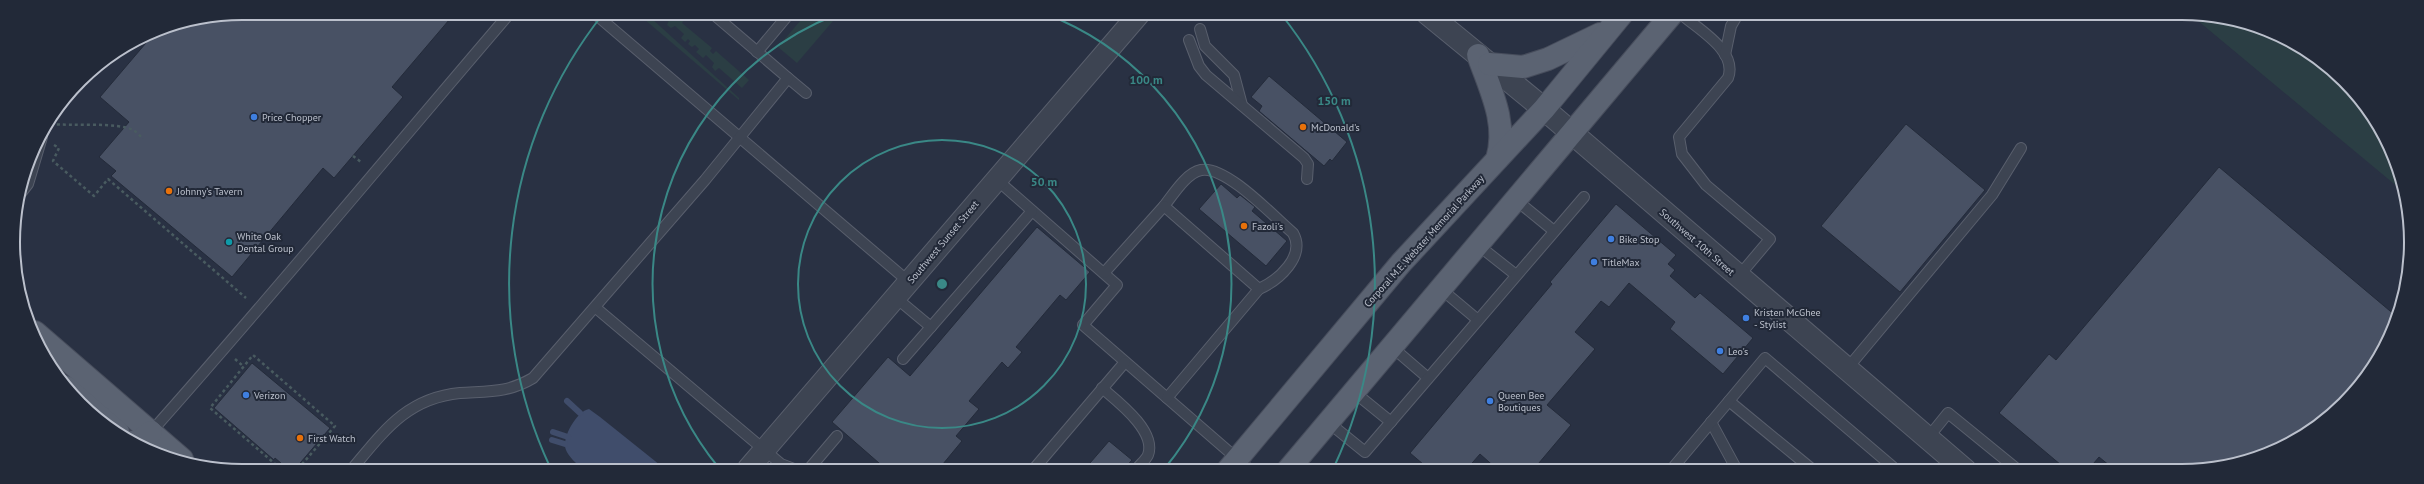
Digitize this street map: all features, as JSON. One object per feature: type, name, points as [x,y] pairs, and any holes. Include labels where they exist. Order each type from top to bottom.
[{"type":"main road","points":[[1293,464],[1572,135],[1667,20]]},
{"type":"main road","points":[[1497,159],[1502,135],[1499,112],[1484,60],[1524,67],[1575,48],[1616,22]]},
{"type":"main road","name":"Corporal M.E. Webster Memorial Parkway","points":[[1240,464],[1401,263],[1544,109],[1616,22]]},
{"type":"main road","points":[[44,342],[141,437],[165,450]]},
{"type":"street","name":"Southwest Sunset Street","points":[[753,464],[1134,20]]},
{"type":"street","name":"Southwest 10th Street","points":[[1435,20],[1544,109],[1572,135],[1958,464]]},
{"type":"lane","points":[[141,437],[347,207],[401,140],[504,20]]},
{"type":"lane","points":[[602,20],[739,138],[902,289],[931,327]]},
{"type":"lane","points":[[719,20],[806,93]]},
{"type":"lane","points":[[757,52],[784,20]]},
{"type":"lane","points":[[1688,20],[1721,48],[1731,66],[1728,78],[1679,137],[1682,154],[1706,184],[1770,239],[1738,277]]},
{"type":"lane","points":[[1725,55],[1731,26],[1734,20]]},
{"type":"lane","points":[[1200,28],[1206,46],[1234,75],[1242,105]]},
{"type":"lane","points":[[1190,40],[1199,66],[1304,158],[1308,164],[1307,179]]},
{"type":"lane","points":[[356,464],[388,427],[408,409],[434,398],[517,387],[533,378],[596,308],[788,78]]},
{"type":"lane","points":[[29,181],[42,146]]},
{"type":"lane","points":[[1846,370],[1992,195],[2021,148]]},
{"type":"lane","points":[[1104,273],[1192,174],[1200,170],[1211,169],[1229,178],[1293,233],[1298,242],[1298,250],[1294,258],[1273,283],[1259,289],[1167,398]]},
{"type":"lane","points":[[996,179],[1117,285],[1082,325],[1167,398],[1236,464]]},
{"type":"lane","points":[[1328,422],[1365,452],[1584,198]]},
{"type":"lane","points":[[1516,200],[1554,231]]},
{"type":"lane","points":[[1164,206],[1259,289]]},
{"type":"lane","points":[[903,359],[1032,211]]},
{"type":"lane","points":[[1478,246],[1516,276]]},
{"type":"lane","points":[[1441,289],[1478,320]]},
{"type":"lane","points":[[596,308],[781,464]]},
{"type":"lane","points":[[1392,347],[1428,378]]},
{"type":"lane","points":[[1676,464],[1765,358],[1889,464]]},
{"type":"lane","points":[[1037,464],[1125,362]]},
{"type":"lane","points":[[1102,388],[1137,418],[1144,432],[1149,448],[1148,456],[1141,464]]},
{"type":"lane","points":[[1354,392],[1391,422]]},
{"type":"lane","points":[[1729,401],[1806,464]]},
{"type":"lane","points":[[1927,438],[1948,413],[2011,464]]},
{"type":"lane","points":[[1711,422],[1734,464]]},
{"type":"lane","points":[[813,464],[837,436]]},
{"type":"path","points":[[54,124],[79,126],[104,125],[133,130],[143,139]]},
{"type":"path","points":[[46,139],[58,148],[53,161],[94,196],[108,179],[246,298]]},
{"type":"path","points":[[353,156],[361,162]]},
{"type":"path","points":[[275,464],[210,408],[253,355],[335,426],[302,464]]},
{"type":"shaded area","points":[[645,20],[653,20],[739,98],[739,100]]},
{"type":"shaded area","points":[[669,20],[684,20],[682,23],[712,48],[710,51],[713,54],[716,51],[749,80],[742,88],[719,68],[715,71],[712,67],[714,63],[706,55],[703,58],[696,52],[699,49],[695,45],[692,47],[688,44],[690,41],[688,39],[685,42],[681,38],[684,34],[675,26],[671,28],[667,25]]},
{"type":"shaded area","points":[[801,20],[834,20],[797,63],[778,47]]},
{"type":"shaded area","points":[[2197,20],[2225,24],[2267,37],[2305,57],[2328,75],[2349,96],[2367,119],[2387,157],[2396,186]]},
{"type":"water","points":[[589,409],[659,464],[577,464],[569,455],[565,445],[571,426],[584,411]]},
{"type":"building","name":"Price Chopper","points":[[227,20],[449,20],[392,87],[403,97],[334,178],[323,168],[232,277],[111,176],[116,171],[99,157],[129,122],[100,97],[147,42],[171,32],[199,24]]},
{"type":"building","name":"McDonald's","points":[[1269,76],[1347,142],[1332,161],[1330,159],[1324,166],[1259,111],[1262,106],[1251,97]]},
{"type":"building","points":[[1906,124],[1985,190],[1900,292],[1821,226]]},
{"type":"building","points":[[2219,167],[2392,313],[2381,340],[2367,365],[2339,399],[2317,418],[2293,434],[2267,447],[2225,460],[2197,464],[2108,464],[2099,457],[2093,464],[2060,464],[1999,413],[2049,354],[2056,360]]},
{"type":"building","name":"Fazoli's","points":[[1221,184],[1237,198],[1240,195],[1255,207],[1252,211],[1287,241],[1266,266],[1199,209]]},
{"type":"building","points":[[1616,204],[1676,255],[1668,264],[1675,270],[1670,276],[1695,298],[1700,293],[1753,338],[1723,374],[1670,329],[1675,322],[1629,283],[1609,307],[1601,301],[1575,332],[1595,349],[1547,405],[1571,425],[1538,464],[1491,464],[1480,454],[1471,464],[1423,464],[1410,453],[1552,284],[1550,282]]},
{"type":"building","points":[[1037,227],[1090,272],[1066,300],[1060,295],[1016,347],[1022,352],[1008,368],[1002,362],[969,401],[979,409],[956,436],[962,441],[943,464],[880,464],[832,422],[888,357],[910,376]]},
{"type":"building","points":[[252,363],[330,428],[299,464],[282,464],[275,458],[274,460],[214,408]]},
{"type":"building","points":[[1109,441],[1132,460],[1128,464],[1089,464]]},
{"type":"waterway","points":[[567,401],[580,413]]},
{"type":"waterway","points":[[553,432],[568,437]]},
{"type":"waterway","points":[[552,440],[565,444]]},
{"type":"place","name":"Price Chopper","points":[[254,117]]},
{"type":"place","name":"McDonald's","points":[[1303,127]]},
{"type":"place","name":"Johnny’s Tavern","points":[[169,191]]},
{"type":"place","name":"Fazoli's","points":[[1244,226]]},
{"type":"place","name":"Bike Stop","points":[[1611,239]]},
{"type":"place","name":"White Oak Dental Group","points":[[229,242]]},
{"type":"place","name":"TitleMax","points":[[1594,262]]},
{"type":"place","name":"Kristen McGhee - Stylist","points":[[1746,318]]},
{"type":"place","name":"Leo's","points":[[1720,351]]},
{"type":"place","name":"Verizon","points":[[246,395]]},
{"type":"place","name":"Queen Bee Boutiques","points":[[1490,401]]},
{"type":"place","name":"First Watch","points":[[300,438]]}]
